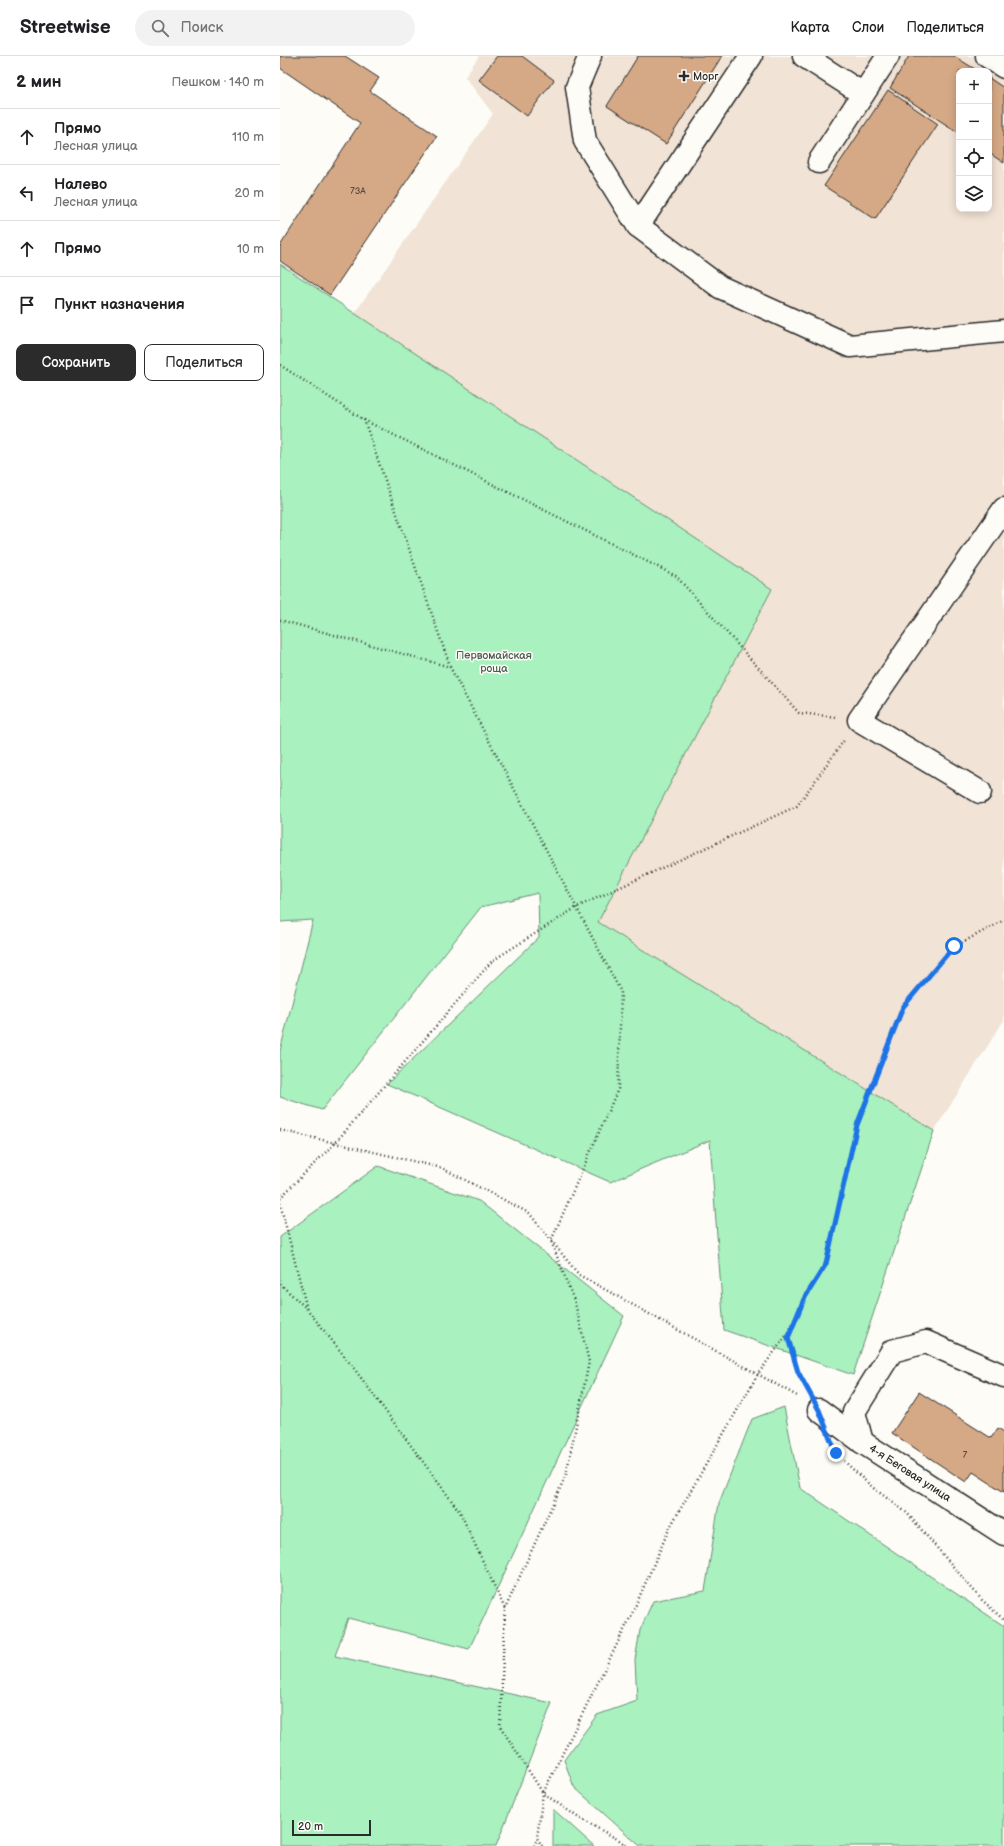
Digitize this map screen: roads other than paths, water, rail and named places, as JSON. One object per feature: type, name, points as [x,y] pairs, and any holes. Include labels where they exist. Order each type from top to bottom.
[{"type":"street","points":[[590,56],[577,87],[585,141],[638,226],[720,287],[850,346],[1004,331]]},
{"type":"street","points":[[638,226],[751,56]]},
{"type":"street","points":[[804,56],[863,94]]},
{"type":"street","points":[[819,162],[888,56]]},
{"type":"street","points":[[987,56],[1004,67]]},
{"type":"street","points":[[980,792],[859,720],[1004,510]]},
{"type":"street","points":[[862,1442],[854,1412],[892,1351],[926,1342],[1004,1376]]},
{"type":"street","name":"4-я Беговая улица","points":[[819,1410],[862,1442],[1004,1534]]},
{"type":"place","name":"Морг","points":[[684,76]]},
{"type":"park label","name":"Первомайская роща","points":[[494,661]]}]
